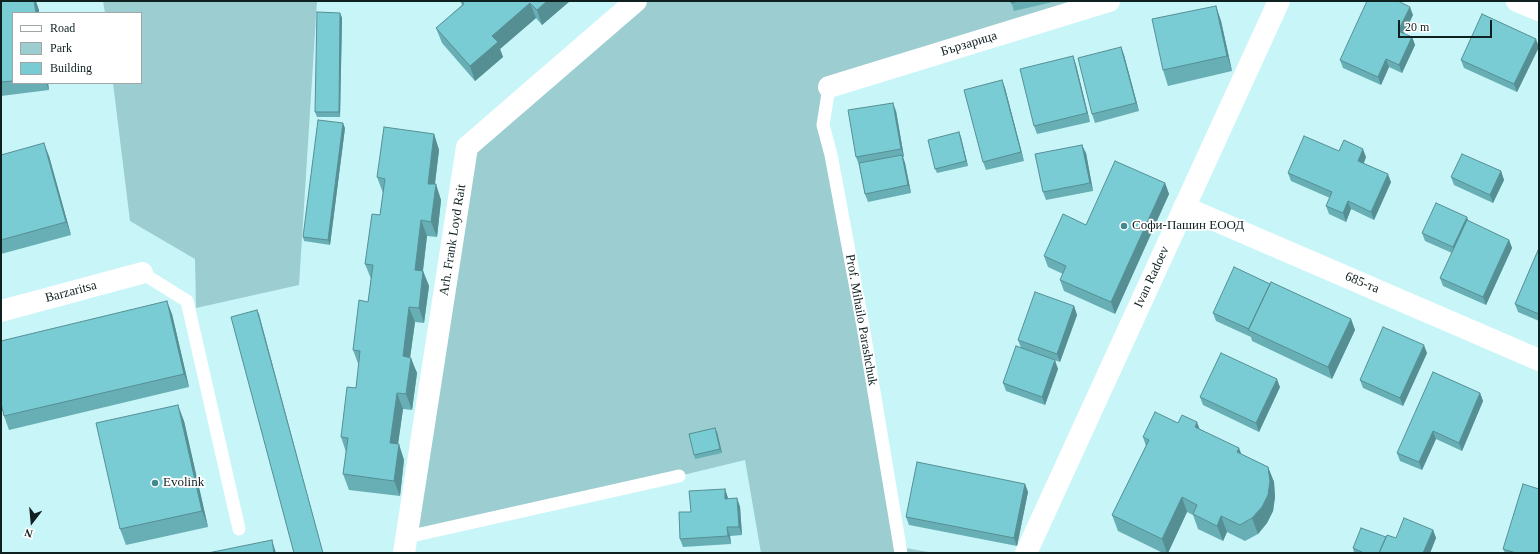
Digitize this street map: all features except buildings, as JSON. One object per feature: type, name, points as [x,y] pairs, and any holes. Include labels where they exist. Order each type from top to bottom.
[{"type":"street","name":"Arh. Frank Loyd Rait","points":[[405,545],[467,147],[636,1]]},
{"type":"street","name":"Бързарица","points":[[828,87],[1109,1]]},
{"type":"street","name":"Ivan Radoev","points":[[1026,553],[1279,1]]},
{"type":"street","points":[[1517,1],[1539,10]]},
{"type":"street","name":"685-та","points":[[1184,207],[1539,360]]},
{"type":"street","name":"Barzaritsa","points":[[1,311],[142,273]]},
{"type":"lane","name":"Prof. Mihailo Parashchuk","points":[[828,87],[823,125],[831,155],[863,326],[901,553]]},
{"type":"lane","points":[[142,273],[187,301],[239,529]]},
{"type":"lane","points":[[405,545],[679,476]]},
{"type":"green space","points":[[103,1],[317,1],[299,285],[196,308],[195,259],[130,221],[113,84],[142,84],[142,12],[105,12]]},
{"type":"green space","points":[[636,1],[1109,1],[829,87],[823,125],[900,547],[934,553],[761,553],[745,460],[407,537],[467,147]]},
{"type":"place","name":"Софи-Пашин ЕООД","points":[[1124,226]]},
{"type":"place","name":"Evolink","points":[[155,483]]}]
